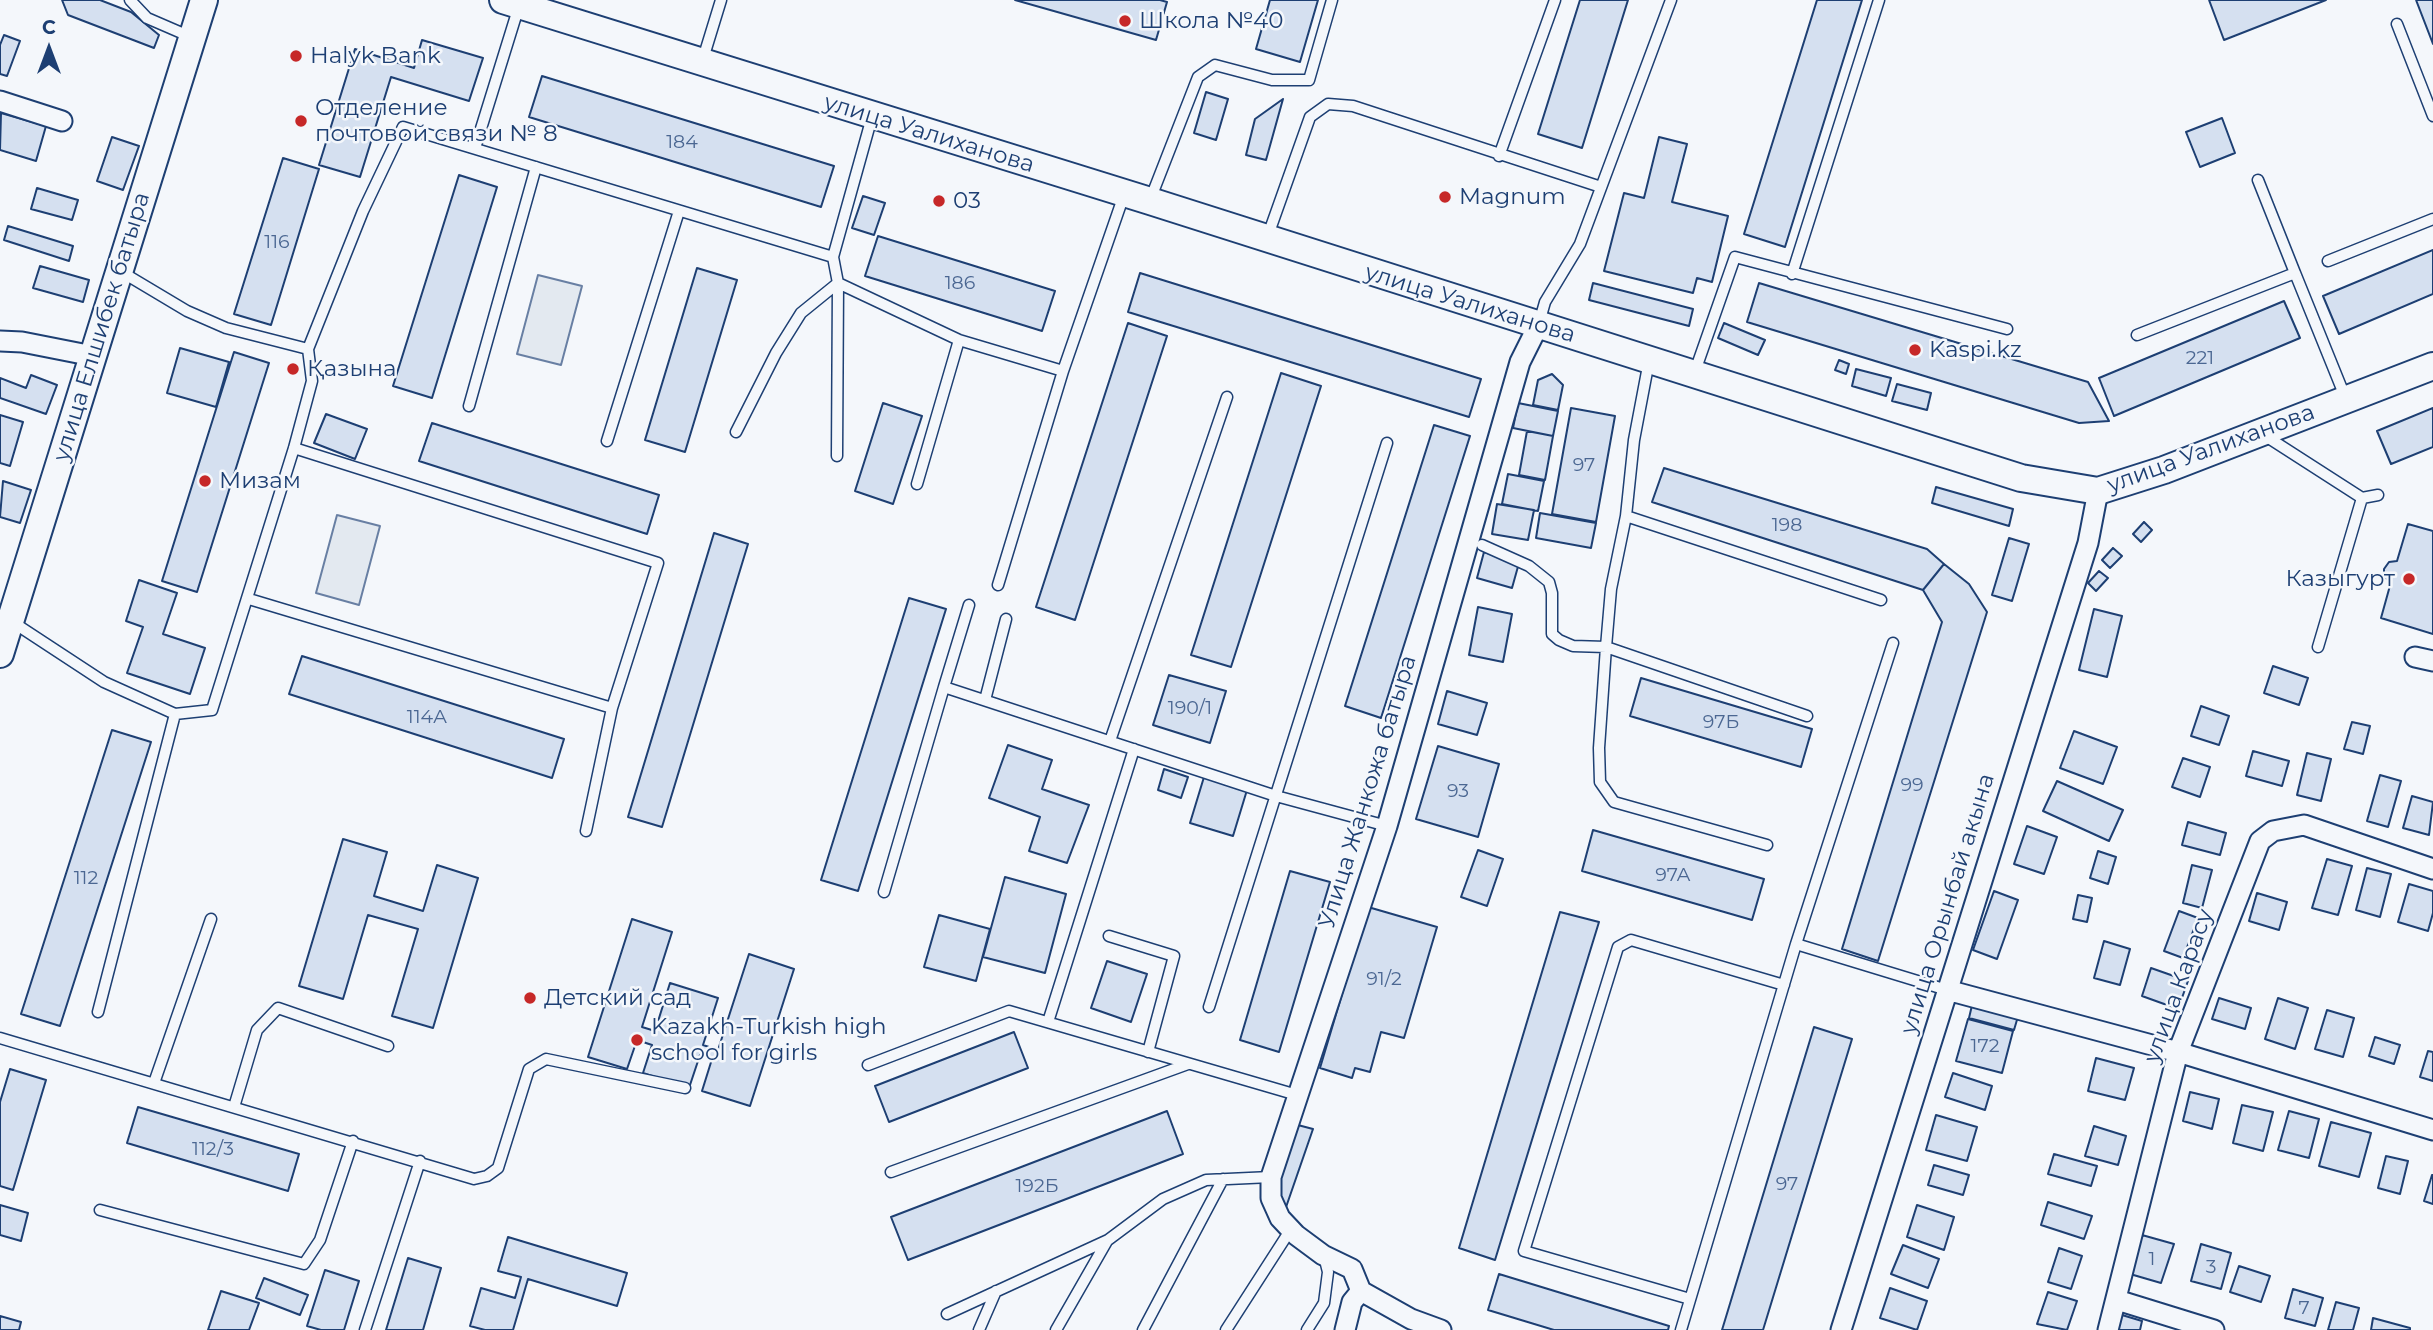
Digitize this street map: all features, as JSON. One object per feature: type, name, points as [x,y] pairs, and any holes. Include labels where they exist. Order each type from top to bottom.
[{"type":"main road","name":"улица Елшибек батыра","points":[[0,654],[204,0]]},
{"type":"main road","name":"улица Уалиханова","points":[[511,3],[1150,201],[2021,478],[2098,491],[2260,433],[2433,366]]},
{"type":"street","points":[[0,101],[62,121]]},
{"type":"street","name":"Улица Жанкожа батыра","points":[[1362,1291],[1352,1269],[1324,1255],[1280,1218],[1271,1198],[1270,1177],[1387,826],[1520,362],[1538,326]]},
{"type":"street","points":[[0,341],[22,342],[93,356]]},
{"type":"street","name":"улица Орынбай акына","points":[[1841,1330],[2088,543],[2098,491]]},
{"type":"street","name":"улица Карасу","points":[[2108,1330],[2178,1052],[2260,841],[2273,831],[2304,825],[2433,869]]},
{"type":"street","points":[[1947,990],[2178,1052],[2433,1130]]},
{"type":"street","points":[[1345,1330],[1352,1302],[1362,1291],[1411,1320],[1441,1330]]},
{"type":"street","points":[[2117,1300],[2214,1330]]},
{"type":"lane","points":[[130,0],[147,19],[191,38]]},
{"type":"lane","points":[[701,62],[721,0]]},
{"type":"lane","points":[[1150,201],[1198,77],[1215,65],[1272,80],[1309,80],[1332,0]]},
{"type":"lane","points":[[1499,156],[1555,0]]},
{"type":"lane","points":[[1538,326],[1545,302],[1580,244],[1671,0]]},
{"type":"lane","points":[[1792,274],[1879,0]]},
{"type":"lane","points":[[475,149],[511,3]]},
{"type":"lane","points":[[2397,24],[2433,116]]},
{"type":"lane","points":[[1266,240],[1310,117],[1328,104],[1353,106],[1499,156],[1601,187]]},
{"type":"lane","points":[[837,456],[838,283],[832,257],[872,116]]},
{"type":"lane","points":[[10,621],[104,682],[175,713],[212,710],[294,448],[312,380],[309,349],[363,211],[403,127],[832,257]]},
{"type":"lane","points":[[469,406],[536,167]]},
{"type":"lane","points":[[2258,180],[2346,400]]},
{"type":"lane","points":[[998,584],[1063,371],[1124,195]]},
{"type":"lane","points":[[607,441],[679,211]]},
{"type":"lane","points":[[2328,261],[2433,219]]},
{"type":"lane","points":[[1694,374],[1735,257],[2007,329]]},
{"type":"lane","points":[[120,271],[187,311],[226,328],[309,349]]},
{"type":"lane","points":[[2137,335],[2295,273]]},
{"type":"lane","points":[[838,283],[959,340],[1063,371]]},
{"type":"lane","points":[[736,432],[776,353],[802,313],[838,283]]},
{"type":"lane","points":[[917,484],[959,340]]},
{"type":"lane","points":[[1649,360],[1634,440],[1626,516],[1611,589],[1599,748],[1600,782],[1614,802],[1767,845]]},
{"type":"lane","points":[[1110,741],[1227,397]]},
{"type":"lane","points":[[2260,433],[2362,498],[2378,495]]},
{"type":"lane","points":[[1209,1007],[1387,443]]},
{"type":"lane","points":[[294,448],[658,563],[612,708],[586,831]]},
{"type":"lane","points":[[2318,647],[2362,498]]},
{"type":"lane","points":[[1626,516],[1881,600]]},
{"type":"lane","points":[[1482,545],[1529,566],[1549,582],[1552,593],[1552,634],[1559,640],[1573,646],[1606,647],[1807,716]]},
{"type":"lane","points":[[249,598],[612,708]]},
{"type":"lane","points":[[884,892],[968,605]]},
{"type":"lane","points":[[985,700],[1006,619]]},
{"type":"lane","points":[[1681,1330],[1796,944],[1894,643]]},
{"type":"lane","points":[[944,687],[1276,796],[1387,826]]},
{"type":"lane","points":[[98,1012],[175,713]]},
{"type":"lane","points":[[1048,1022],[1134,749]]},
{"type":"lane","points":[[154,1083],[211,919]]},
{"type":"lane","points":[[1109,936],[1174,956],[1148,1052]]},
{"type":"lane","points":[[1690,1299],[1524,1251],[1618,947],[1631,940],[1784,985]]},
{"type":"lane","points":[[1796,944],[1947,990]]},
{"type":"lane","points":[[233,1107],[257,1030],[278,1008],[388,1046]]},
{"type":"lane","points":[[868,1065],[1009,1011],[1297,1095]]},
{"type":"lane","points":[[0,1038],[474,1179],[493,1173],[498,1168],[529,1069],[546,1059],[685,1088]]},
{"type":"lane","points":[[891,1172],[1189,1064]]},
{"type":"lane","points":[[100,1210],[304,1264],[320,1240],[353,1141]]},
{"type":"lane","points":[[365,1330],[420,1161]]},
{"type":"lane","points":[[947,1314],[1108,1240],[1163,1199],[1206,1180],[1270,1177]]},
{"type":"lane","points":[[1143,1330],[1210,1209],[1223,1179]]},
{"type":"lane","points":[[1226,1330],[1291,1229]]},
{"type":"lane","points":[[1056,1330],[1108,1240]]},
{"type":"lane","points":[[1307,1330],[1324,1303],[1328,1272],[1324,1255]]},
{"type":"lane","points":[[979,1330],[996,1291]]},
{"type":"shaded area","points":[[538,275],[582,286],[561,365],[517,354]]},
{"type":"shaded area","points":[[337,515],[380,526],[359,605],[316,593]]},
{"type":"building","points":[[62,0],[100,0],[131,12],[159,35],[154,48],[68,15]]},
{"type":"building","name":"Школа №40","points":[[1015,0],[1160,0],[1167,2],[1156,40]]},
{"type":"building","points":[[1270,0],[1318,0],[1300,62],[1256,49]]},
{"type":"building","points":[[1580,0],[1628,0],[1582,148],[1538,134]]},
{"type":"building","points":[[1817,0],[1862,0],[1785,247],[1744,234]]},
{"type":"building","points":[[2209,0],[2326,0],[2224,40]]},
{"type":"building","points":[[2416,0],[2433,0],[2433,44]]},
{"type":"building","points":[[4,35],[20,41],[7,76],[0,74],[0,45]]},
{"type":"building","points":[[422,40],[483,58],[469,101],[391,77],[360,177],[319,165],[355,49],[414,68]]},
{"type":"building","points":[[542,76],[834,166],[821,207],[529,117]]},
{"type":"building","points":[[1206,92],[1228,99],[1216,140],[1194,133]]},
{"type":"building","points":[[1283,99],[1266,160],[1246,155],[1255,119]]},
{"type":"building","points":[[1,113],[46,126],[36,161],[0,150]]},
{"type":"building","points":[[2222,118],[2235,153],[2200,167],[2186,132]]},
{"type":"building","points":[[112,137],[139,146],[123,190],[97,181]]},
{"type":"building","points":[[1659,137],[1687,144],[1672,202],[1728,216],[1712,282],[1697,278],[1693,293],[1604,271],[1624,193],[1644,198]]},
{"type":"building","points":[[283,158],[319,169],[271,325],[234,314]]},
{"type":"building","points":[[459,175],[497,187],[432,398],[393,386]]},
{"type":"building","points":[[37,188],[78,200],[72,220],[31,209]]},
{"type":"building","points":[[863,196],[885,203],[874,235],[852,228]]},
{"type":"building","points":[[8,226],[73,246],[69,261],[4,240]]},
{"type":"building","points":[[878,236],[1055,291],[1042,331],[865,276]]},
{"type":"building","points":[[2433,250],[2433,294],[2339,334],[2323,296]]},
{"type":"building","points":[[40,266],[89,280],[83,302],[33,288]]},
{"type":"building","points":[[697,268],[737,280],[685,452],[645,440]]},
{"type":"building","points":[[1140,273],[1481,379],[1469,417],[1128,312]]},
{"type":"building","points":[[1593,283],[1693,309],[1689,326],[1589,300]]},
{"type":"building","points":[[1759,283],[2088,382],[2109,421],[2079,423],[1747,322]]},
{"type":"building","points":[[2284,301],[2300,338],[2114,416],[2099,378]]},
{"type":"building","points":[[1128,323],[1167,336],[1075,620],[1036,607]]},
{"type":"building","points":[[1724,323],[1765,340],[1758,355],[1718,338]]},
{"type":"building","points":[[180,348],[229,362],[216,407],[167,393]]},
{"type":"building","points":[[234,352],[269,363],[197,592],[162,581]]},
{"type":"building","points":[[1839,360],[1849,364],[1846,374],[1835,370]]},
{"type":"building","points":[[1856,369],[1891,378],[1886,396],[1852,386]]},
{"type":"building","points":[[1281,373],[1321,386],[1231,667],[1191,655]]},
{"type":"building","points":[[1552,374],[1563,385],[1558,410],[1533,405],[1538,380]]},
{"type":"building","points":[[31,375],[57,385],[46,414],[0,398],[0,378],[26,388]]},
{"type":"building","points":[[1897,384],[1931,393],[1927,410],[1892,401]]},
{"type":"building","points":[[883,403],[922,416],[893,504],[855,491]]},
{"type":"building","points":[[1518,403],[1558,411],[1553,436],[1513,428]]},
{"type":"building","points":[[1571,408],[1615,416],[1596,522],[1552,514]]},
{"type":"building","points":[[2433,408],[2433,447],[2391,464],[2377,431]]},
{"type":"building","points":[[326,414],[367,429],[355,459],[314,443]]},
{"type":"building","points":[[0,415],[23,422],[10,466],[0,463]]},
{"type":"building","points":[[432,423],[659,495],[647,534],[419,461]]},
{"type":"building","points":[[1434,425],[1470,436],[1381,718],[1345,706]]},
{"type":"building","points":[[1527,431],[1553,436],[1545,480],[1519,475]]},
{"type":"building","points":[[1664,468],[1927,549],[1944,564],[1923,590],[1652,502]]},
{"type":"building","points":[[1508,474],[1544,481],[1538,511],[1502,504]]},
{"type":"building","points":[[3,481],[31,490],[20,523],[0,517]]},
{"type":"building","points":[[1936,487],[2013,509],[2009,526],[1932,503]]},
{"type":"building","points":[[1497,504],[1534,510],[1528,540],[1492,534]]},
{"type":"building","points":[[1540,513],[1596,523],[1591,548],[1536,538]]},
{"type":"building","points":[[2144,522],[2152,530],[2141,542],[2133,534]]},
{"type":"building","name":"Казыгурт","points":[[2408,524],[2433,531],[2433,634],[2381,618],[2391,582],[2384,577],[2384,569],[2389,562],[2397,561]]},
{"type":"building","points":[[714,533],[748,544],[662,827],[628,817]]},
{"type":"building","points":[[2009,538],[2029,544],[2012,601],[1992,595]]},
{"type":"building","points":[[2113,548],[2122,556],[2110,568],[2102,560]]},
{"type":"building","points":[[1484,552],[1519,563],[1512,588],[1477,578]]},
{"type":"building","points":[[1944,564],[1969,584],[1987,612],[1878,961],[1842,949],[1942,622],[1923,590]]},
{"type":"building","points":[[2099,571],[2108,578],[2096,591],[2088,583]]},
{"type":"building","points":[[139,580],[177,593],[163,634],[205,648],[190,694],[127,673],[143,627],[126,621]]},
{"type":"building","points":[[909,598],[946,609],[858,891],[821,880]]},
{"type":"building","points":[[1478,607],[1512,614],[1503,662],[1469,655]]},
{"type":"building","points":[[2094,609],[2122,616],[2107,677],[2079,670]]},
{"type":"building","points":[[302,656],[564,739],[552,778],[289,694]]},
{"type":"building","points":[[2273,666],[2308,678],[2299,705],[2264,693]]},
{"type":"building","points":[[1169,675],[1226,691],[1210,743],[1153,725]]},
{"type":"building","points":[[1641,678],[1812,729],[1801,767],[1630,716]]},
{"type":"building","points":[[1447,691],[1487,703],[1477,735],[1438,724]]},
{"type":"building","points":[[2201,706],[2229,716],[2219,745],[2191,736]]},
{"type":"building","points":[[2352,722],[2370,726],[2363,754],[2344,749]]},
{"type":"building","points":[[112,730],[151,742],[60,1026],[21,1014]]},
{"type":"building","points":[[2074,731],[2117,747],[2103,784],[2060,768]]},
{"type":"building","points":[[1008,745],[1052,760],[1042,789],[1089,805],[1067,863],[1029,851],[1040,817],[989,798]]},
{"type":"building","points":[[1438,746],[1499,764],[1478,837],[1416,819]]},
{"type":"building","points":[[2253,751],[2289,761],[2282,786],[2246,776]]},
{"type":"building","points":[[2307,753],[2331,759],[2321,801],[2297,795]]},
{"type":"building","points":[[2183,758],[2210,767],[2200,797],[2172,787]]},
{"type":"building","points":[[1164,769],[1188,777],[1181,798],[1158,790]]},
{"type":"building","points":[[2380,775],[2401,781],[2388,827],[2367,821]]},
{"type":"building","points":[[1204,777],[1247,790],[1233,836],[1190,823]]},
{"type":"building","points":[[2057,781],[2123,810],[2109,841],[2043,811]]},
{"type":"building","points":[[2412,796],[2433,802],[2429,835],[2403,828]]},
{"type":"building","points":[[2188,822],[2226,833],[2220,855],[2182,845]]},
{"type":"building","points":[[2027,826],[2057,837],[2044,874],[2014,864]]},
{"type":"building","points":[[1593,830],[1764,879],[1752,920],[1582,871]]},
{"type":"building","points":[[343,839],[387,852],[374,896],[423,911],[437,865],[478,878],[433,1028],[392,1016],[418,929],[368,915],[343,999],[299,986]]},
{"type":"building","points":[[1478,850],[1503,859],[1487,906],[1461,897]]},
{"type":"building","points":[[2098,851],[2116,857],[2108,884],[2090,878]]},
{"type":"building","points":[[2327,859],[2352,866],[2338,915],[2312,908]]},
{"type":"building","points":[[2192,865],[2212,870],[2202,908],[2183,903]]},
{"type":"building","points":[[2367,868],[2391,874],[2380,917],[2356,910]]},
{"type":"building","points":[[1290,871],[1330,882],[1279,1052],[1240,1040]]},
{"type":"building","points":[[1005,877],[1066,894],[1045,973],[983,957]]},
{"type":"building","points":[[2409,884],[2433,891],[2433,913],[2428,931],[2398,922]]},
{"type":"building","points":[[1994,891],[2018,900],[1997,959],[1973,950]]},
{"type":"building","points":[[2257,893],[2287,902],[2279,930],[2249,921]]},
{"type":"building","points":[[2078,895],[2092,898],[2087,922],[2073,919]]},
{"type":"building","points":[[1368,907],[1437,927],[1404,1038],[1381,1032],[1370,1072],[1355,1068],[1352,1078],[1320,1068]]},
{"type":"building","points":[[2179,911],[2198,918],[2183,958],[2164,951]]},
{"type":"building","points":[[1560,912],[1599,922],[1495,1260],[1459,1248]]},
{"type":"building","points":[[939,915],[990,929],[976,981],[924,967]]},
{"type":"building","points":[[632,919],[672,932],[642,1027],[655,1031],[670,983],[718,998],[703,1045],[718,1050],[749,954],[794,969],[750,1106],[702,1091],[712,1059],[700,1055],[689,1088],[643,1073],[652,1045],[637,1040],[627,1069],[588,1057]]},
{"type":"building","points":[[2104,941],[2130,949],[2120,985],[2094,978]]},
{"type":"building","points":[[1107,961],[1147,974],[1131,1022],[1091,1008]]},
{"type":"building","points":[[2151,968],[2188,981],[2178,1009],[2142,996]]},
{"type":"building","points":[[2219,998],[2251,1008],[2245,1029],[2212,1019]]},
{"type":"building","points":[[2278,998],[2308,1008],[2295,1049],[2265,1039]]},
{"type":"building","points":[[1973,1001],[2019,1013],[2014,1030],[1969,1018]]},
{"type":"building","points":[[2327,1010],[2354,1018],[2343,1057],[2315,1049]]},
{"type":"building","points":[[1968,1019],[2013,1031],[2002,1073],[1956,1061]]},
{"type":"building","points":[[1814,1027],[1852,1039],[1763,1330],[1722,1330]]},
{"type":"building","points":[[1014,1032],[1028,1068],[889,1122],[875,1086]]},
{"type":"building","points":[[2375,1037],[2400,1045],[2394,1064],[2369,1056]]},
{"type":"building","points":[[2428,1051],[2433,1052],[2433,1081],[2420,1077]]},
{"type":"building","points":[[2096,1058],[2134,1068],[2125,1100],[2088,1091]]},
{"type":"building","points":[[10,1069],[46,1080],[13,1190],[0,1186],[0,1102]]},
{"type":"building","points":[[1953,1073],[1992,1086],[1985,1110],[1945,1097]]},
{"type":"building","points":[[2190,1092],[2219,1099],[2212,1129],[2183,1121]]},
{"type":"building","points":[[2242,1105],[2273,1112],[2263,1151],[2233,1143]]},
{"type":"building","points":[[138,1107],[299,1154],[288,1191],[127,1143]]},
{"type":"building","points":[[1167,1111],[1183,1154],[908,1260],[891,1217]]},
{"type":"building","points":[[2289,1111],[2319,1119],[2309,1158],[2278,1150]]},
{"type":"building","points":[[1936,1115],[1977,1127],[1967,1161],[1926,1150]]},
{"type":"building","points":[[2331,1122],[2371,1133],[2359,1177],[2319,1166]]},
{"type":"building","points":[[1294,1124],[1313,1129],[1284,1213],[1272,1187]]},
{"type":"building","points":[[2094,1126],[2126,1136],[2118,1165],[2085,1156]]},
{"type":"building","points":[[2054,1154],[2097,1166],[2091,1186],[2048,1174]]},
{"type":"building","points":[[2386,1156],[2408,1161],[2400,1194],[2378,1188]]},
{"type":"building","points":[[1934,1165],[1969,1175],[1963,1195],[1928,1185]]},
{"type":"building","points":[[2433,1175],[2433,1204],[2424,1201]]},
{"type":"building","points":[[2048,1202],[2092,1216],[2084,1239],[2041,1225]]},
{"type":"building","points":[[0,1205],[28,1213],[21,1241],[0,1235]]},
{"type":"building","points":[[1917,1205],[1954,1217],[1944,1250],[1907,1237]]},
{"type":"building","points":[[2142,1235],[2174,1244],[2161,1283],[2130,1274]]},
{"type":"building","points":[[508,1237],[627,1273],[617,1306],[528,1279],[513,1330],[485,1330],[470,1326],[481,1288],[515,1298],[521,1277],[498,1271]]},
{"type":"building","points":[[2201,1244],[2231,1253],[2221,1289],[2191,1281]]},
{"type":"building","points":[[1903,1245],[1939,1259],[1928,1288],[1891,1274]]},
{"type":"building","points":[[2059,1248],[2082,1256],[2071,1289],[2048,1282]]},
{"type":"building","points":[[408,1258],[441,1268],[423,1330],[386,1330]]},
{"type":"building","points":[[2239,1266],[2270,1276],[2261,1302],[2230,1292]]},
{"type":"building","points":[[325,1270],[359,1281],[344,1330],[321,1330],[307,1326]]},
{"type":"building","points":[[1499,1274],[1669,1326],[1668,1330],[1554,1330],[1488,1310]]},
{"type":"building","points":[[264,1278],[308,1295],[300,1315],[256,1298]]},
{"type":"building","points":[[1890,1288],[1927,1301],[1917,1330],[1880,1318]]},
{"type":"building","points":[[2293,1289],[2323,1298],[2315,1326],[2285,1318]]},
{"type":"building","points":[[221,1291],[259,1303],[249,1330],[208,1330]]},
{"type":"building","points":[[2048,1292],[2077,1301],[2067,1330],[2037,1324]]},
{"type":"building","points":[[2336,1302],[2359,1308],[2353,1330],[2328,1330]]},
{"type":"building","points":[[2122,1315],[2142,1321],[2140,1330],[2117,1330]]},
{"type":"building","points":[[0,1316],[21,1322],[19,1330],[0,1330]]},
{"type":"building","points":[[2373,1318],[2410,1328],[2410,1330],[2371,1330]]},
{"type":"place","name":"Школа №40","points":[[1125,21]]},
{"type":"place","name":"Halyk Bank","points":[[296,56]]},
{"type":"place","name":"Отделение почтовой связи № 8","points":[[301,121]]},
{"type":"place","name":"Magnum","points":[[1445,197]]},
{"type":"place","name":"03","points":[[939,201]]},
{"type":"place","name":"Kaspi.kz","points":[[1915,350]]},
{"type":"place","name":"Қазына","points":[[293,369]]},
{"type":"place","name":"Мизам","points":[[205,481]]},
{"type":"place","name":"Казыгурт","points":[[2409,579]]},
{"type":"place","name":"Детский сад","points":[[530,998]]},
{"type":"place","name":"Kazakh-Turkish high school for girls","points":[[637,1040]]}]
